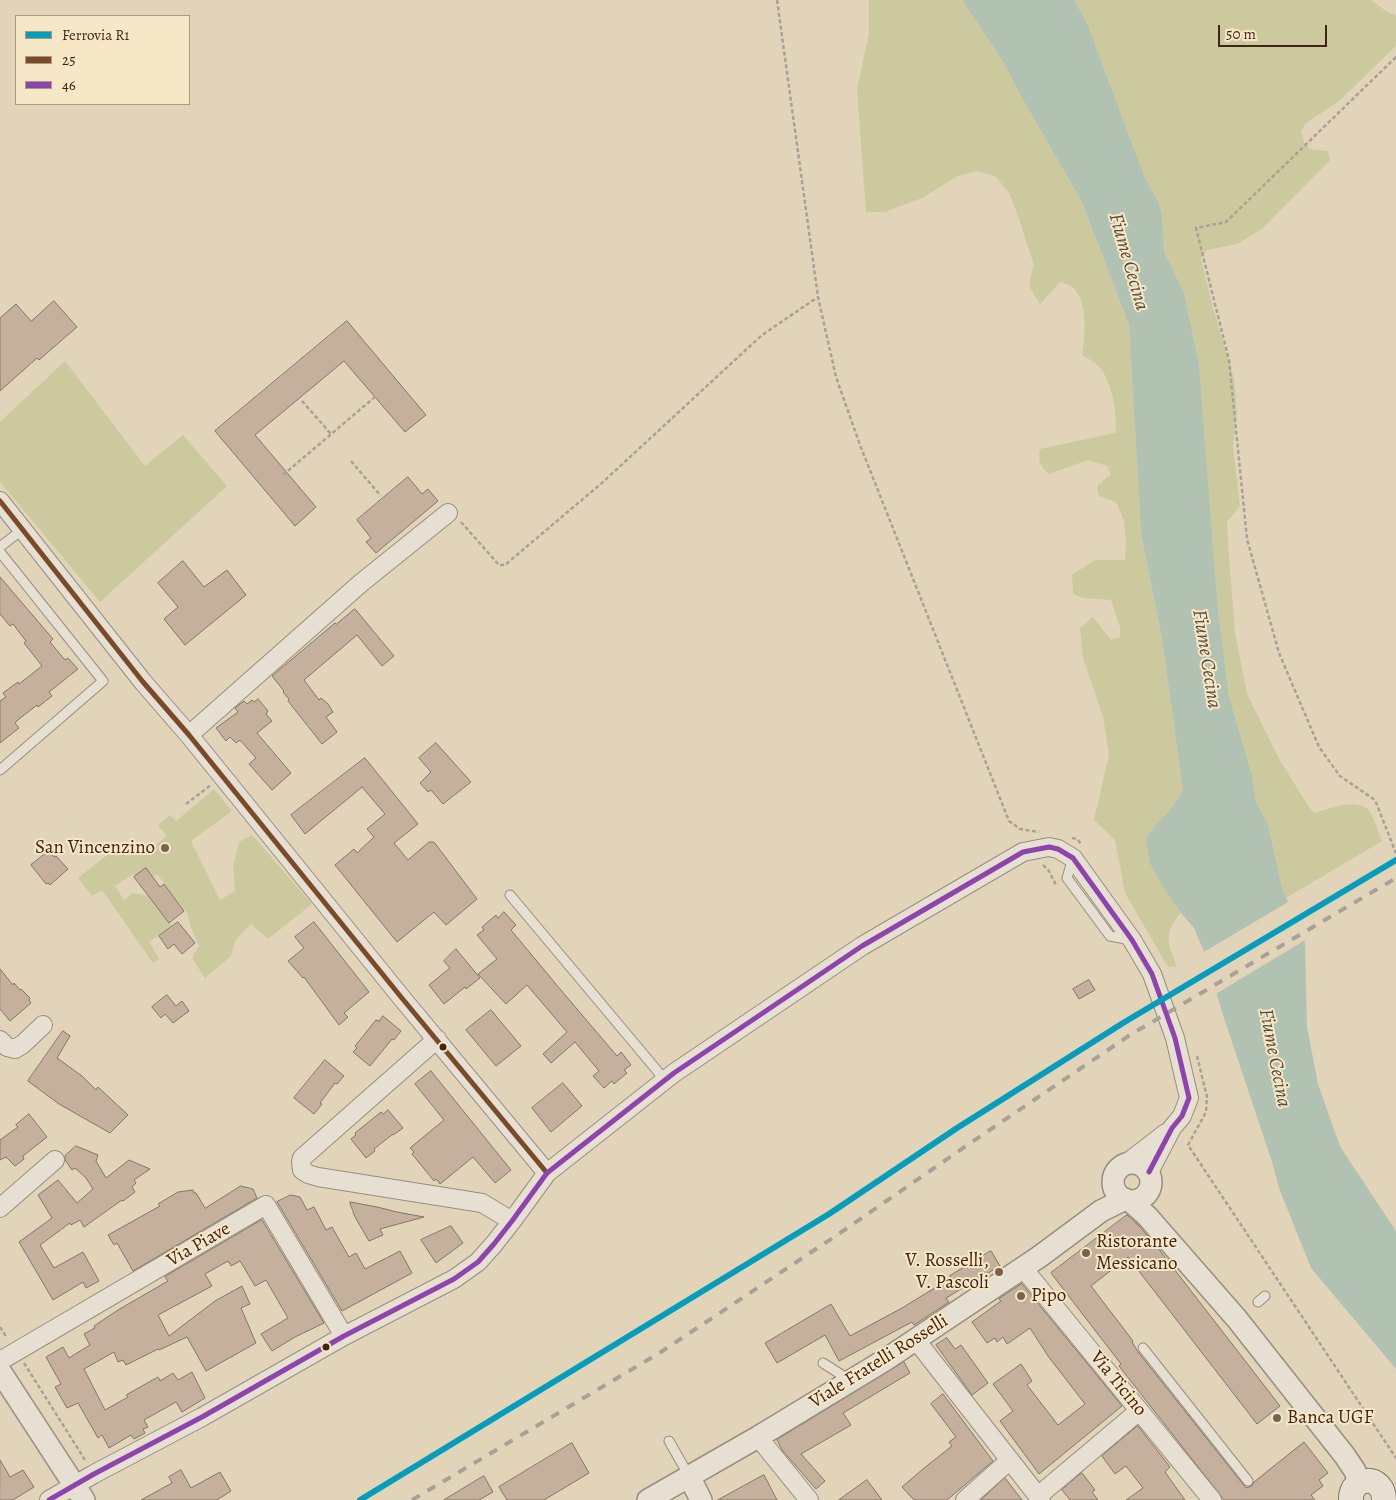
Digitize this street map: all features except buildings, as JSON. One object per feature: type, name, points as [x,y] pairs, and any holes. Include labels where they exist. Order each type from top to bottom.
[{"type":"main road","points":[[1355,1491],[1368,1481],[1378,1484],[1388,1496]]},
{"type":"street","points":[[0,501],[143,682],[189,735],[472,1084],[547,1173]]},
{"type":"street","points":[[189,735],[362,583],[448,513]]},
{"type":"street","points":[[49,1500],[79,1493],[94,1474],[202,1417],[344,1336],[454,1279],[478,1262],[512,1222],[547,1173],[665,1080],[862,946],[1023,852],[1049,847],[1078,853],[1152,974],[1175,1038],[1188,1098],[1182,1116],[1172,1128],[1122,1166],[1114,1175],[1113,1182],[1132,1200],[1237,1319],[1345,1456],[1355,1471],[1355,1491]]},
{"type":"street","points":[[0,1040],[7,1047],[15,1049],[24,1044],[43,1025]]},
{"type":"street","points":[[437,1039],[302,1158],[302,1170],[318,1177],[482,1203],[512,1222]]},
{"type":"street","points":[[1132,1200],[1151,1184],[1149,1172],[1172,1128]]},
{"type":"street","points":[[3,1200],[55,1160]]},
{"type":"street","points":[[1128,1163],[1140,1164],[1149,1172]]},
{"type":"street","name":"Viale Fratelli Rosselli","points":[[648,1500],[758,1437],[916,1340],[1023,1268],[1101,1211],[1132,1200]]},
{"type":"street","name":"Via Piave","points":[[0,1361],[266,1205],[344,1336]]},
{"type":"street","name":"Via Ticino","points":[[1023,1268],[1212,1500]]},
{"type":"street","points":[[916,1340],[1040,1498],[1139,1411]]},
{"type":"street","points":[[0,1370],[79,1493]]},
{"type":"street","points":[[758,1437],[809,1500]]},
{"type":"street","points":[[965,1500],[1010,1460]]},
{"type":"street","points":[[689,1476],[701,1500]]},
{"type":"lane","points":[[0,547],[23,529]]},
{"type":"lane","points":[[0,552],[103,681],[0,770]]},
{"type":"lane","points":[[510,895],[665,1080]]},
{"type":"lane","points":[[1143,1348],[1248,1481]]},
{"type":"lane","points":[[823,1363],[851,1381]]},
{"type":"lane","points":[[669,1441],[689,1476]]},
{"type":"path","points":[[777,0],[818,297],[836,377],[860,445],[1009,821],[1020,829],[1039,832]]},
{"type":"path","points":[[1396,57],[1226,222],[1196,228],[1229,360],[1248,539],[1279,652],[1319,747],[1340,776],[1375,800],[1396,853]]},
{"type":"path","points":[[448,513],[454,513],[499,565],[505,565],[603,482],[762,335],[818,297]]},
{"type":"path","points":[[283,475],[376,396]]},
{"type":"path","points":[[302,401],[331,434]]},
{"type":"path","points":[[351,461],[381,496]]},
{"type":"path","points":[[186,804],[223,777]]},
{"type":"path","points":[[1068,837],[1077,839],[1078,853]]},
{"type":"path","points":[[1196,1052],[1207,1098],[1206,1112],[1188,1145],[1396,1458]]},
{"type":"path","points":[[0,1327],[94,1474]]},
{"type":"shaded area","points":[[869,0],[962,0],[1002,60],[1082,202],[1129,325],[1141,534],[1162,639],[1183,791],[1170,810],[1157,823],[1150,864],[1162,886],[1181,913],[1173,923],[1169,934],[1170,946],[1176,966],[1169,967],[1165,962],[1125,893],[1115,840],[1094,820],[1109,755],[1103,716],[1083,658],[1080,628],[1093,617],[1111,640],[1120,637],[1120,627],[1111,600],[1083,598],[1073,594],[1072,575],[1095,560],[1125,560],[1124,521],[1116,502],[1099,496],[1097,486],[1111,474],[1107,466],[1088,460],[1049,474],[1042,466],[1039,457],[1040,449],[1115,433],[1116,417],[1111,391],[1105,375],[1099,367],[1082,355],[1084,319],[1081,300],[1077,292],[1070,285],[1060,282],[1040,304],[1030,288],[1030,279],[1034,265],[1009,193],[996,177],[978,171],[958,176],[922,198],[885,212],[866,212],[857,89],[869,34]]},
{"type":"shaded area","points":[[1074,0],[1371,0],[1396,16],[1396,46],[1339,101],[1305,124],[1301,132],[1304,142],[1310,149],[1328,151],[1330,160],[1262,229],[1237,244],[1207,250],[1201,258],[1213,308],[1234,379],[1237,413],[1233,447],[1240,506],[1227,522],[1235,633],[1247,694],[1278,757],[1314,813],[1352,804],[1365,807],[1372,815],[1382,841],[1286,898],[1282,888],[1268,824],[1256,802],[1252,775],[1229,696],[1218,610],[1199,364],[1184,293],[1164,251],[1162,216],[1159,203],[1145,178],[1087,23]]},
{"type":"shaded area","points":[[65,361],[145,466],[183,435],[227,486],[100,602],[0,482],[0,422]]},
{"type":"shaded area","points":[[214,789],[232,811],[191,841],[220,900],[235,891],[233,867],[239,842],[252,835],[312,904],[268,939],[251,924],[236,939],[231,956],[205,978],[192,958],[199,946],[190,925],[188,914],[157,874],[143,884],[133,874],[115,886],[124,900],[133,893],[149,896],[172,926],[149,942],[159,959],[153,963],[102,890],[92,896],[78,878],[111,852],[131,841],[144,854],[167,836],[158,825],[170,815],[176,821]]},
{"type":"water","name":"Fiume Cecina","points":[[962,0],[1074,0],[1087,23],[1145,178],[1159,203],[1162,216],[1164,251],[1184,293],[1199,364],[1218,610],[1229,696],[1252,775],[1256,802],[1268,824],[1282,888],[1305,942],[1307,1027],[1318,1084],[1341,1148],[1396,1231],[1396,1369],[1311,1268],[1279,1188],[1205,954],[1194,928],[1162,886],[1150,864],[1146,838],[1170,810],[1183,791],[1162,639],[1141,534],[1129,325],[1082,202],[1002,60]]},
{"type":"pier","points":[[1290,901],[1307,939],[1214,995],[1202,953]]},
{"type":"railway","points":[[412,1500],[661,1352],[840,1233],[1130,1035],[1396,878]]},
{"type":"rail line","name":"R1","points":[[360,1500],[829,1214],[957,1128],[1123,1023],[1396,860]]},
{"type":"transit line","name":"25","points":[[0,501],[143,682],[189,735],[401,997],[547,1173]]},
{"type":"transit line","name":"46","points":[[49,1500],[202,1417],[344,1336],[454,1279],[478,1262],[494,1244],[547,1173],[674,1073],[862,946],[1023,852],[1049,847],[1058,849],[1073,858],[1132,940],[1152,974],[1175,1038],[1189,1098],[1182,1116],[1172,1128],[1149,1172]]},
{"type":"place","name":"San Vincenzino","points":[[165,848]]},
{"type":"place","name":"Ristorante Messicano","points":[[1086,1253]]},
{"type":"place","name":"V. Rosselli, V. Pascoli","points":[[999,1272]]},
{"type":"place","name":"Pipo","points":[[1021,1296]]},
{"type":"place","name":"Banca UGF","points":[[1277,1418]]}]
